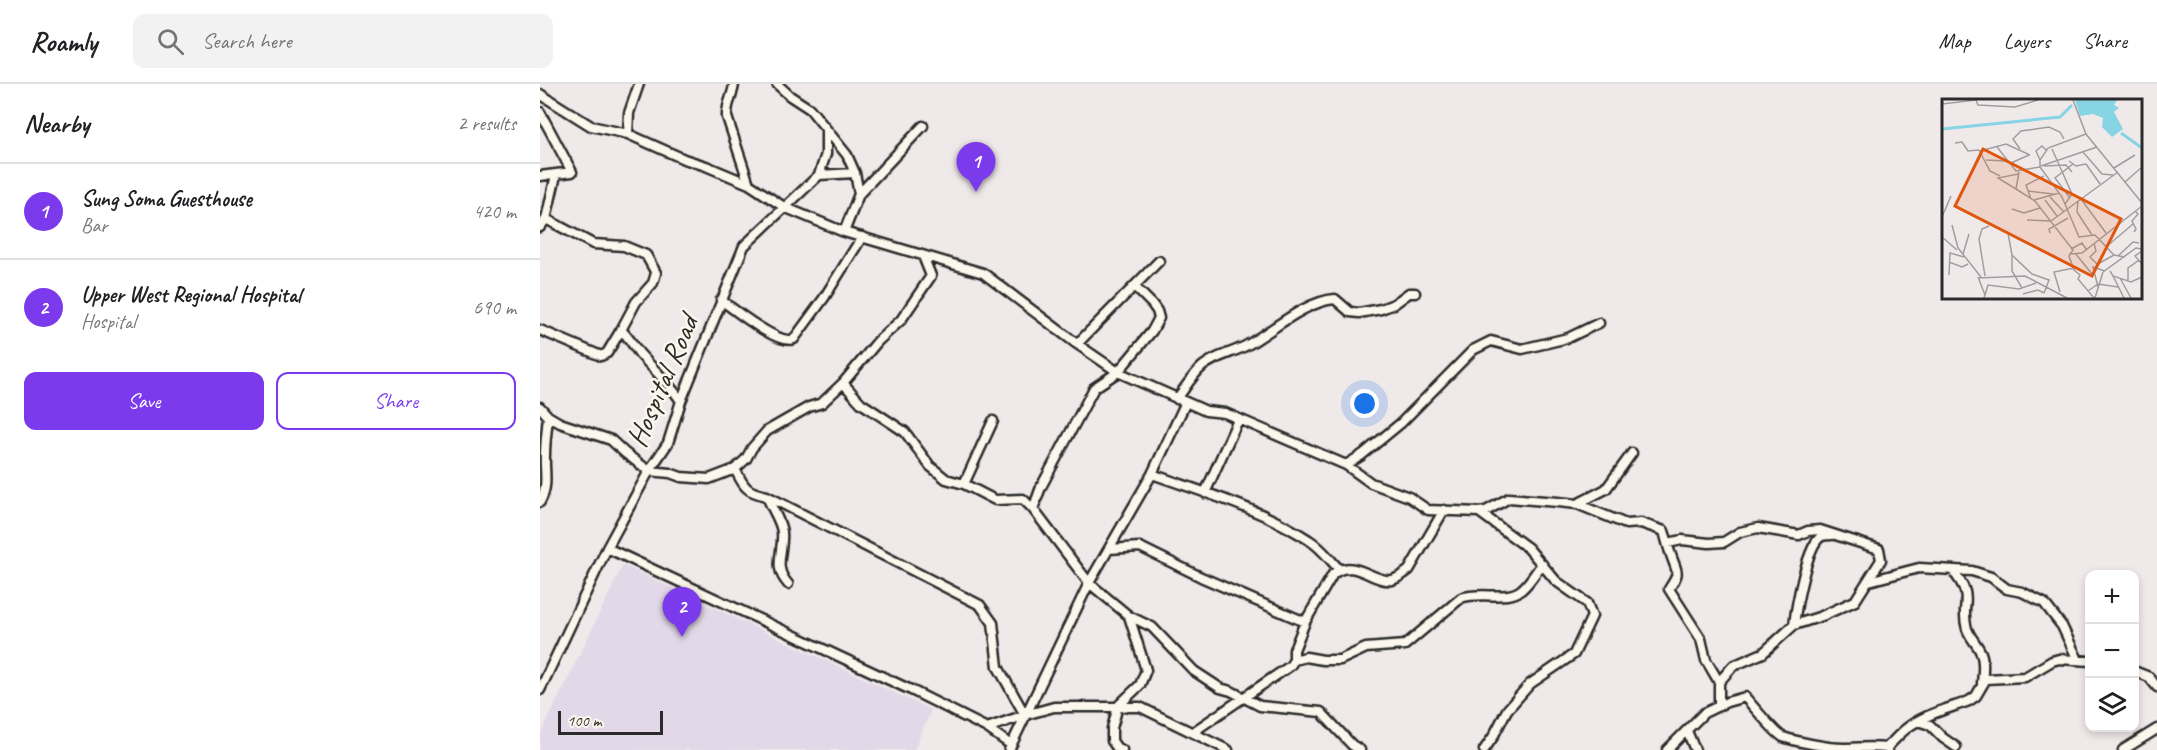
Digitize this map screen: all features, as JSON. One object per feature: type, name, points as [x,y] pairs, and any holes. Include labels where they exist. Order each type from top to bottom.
[{"type":"street","points":[[628,134],[629,114],[639,84]]},
{"type":"street","points":[[734,84],[733,94],[726,105],[727,117],[748,184]]},
{"type":"street","points":[[777,84],[810,109],[847,155],[855,173],[859,194]]},
{"type":"street","points":[[540,94],[591,126],[628,134],[748,184],[784,207],[844,232],[983,273],[1077,344],[1119,372],[1206,411],[1225,413],[1346,465],[1371,483],[1409,497],[1428,510],[1486,511],[1509,498],[1576,504],[1626,524],[1641,523],[1665,531]]},
{"type":"street","points":[[540,112],[572,172],[540,176]]},
{"type":"street","points":[[844,232],[859,194],[923,126]]},
{"type":"street","points":[[826,130],[826,154],[819,175],[855,173]]},
{"type":"street","points":[[540,227],[546,219],[556,175]]},
{"type":"street","name":"Hospital Road","points":[[540,690],[607,548],[649,471],[668,443],[681,401],[744,246],[819,175]]},
{"type":"street","points":[[540,330],[602,356],[621,330],[636,302],[653,283],[656,273],[646,255],[624,246],[593,244],[546,219]]},
{"type":"street","points":[[721,300],[782,340],[794,339],[824,298],[862,237]]},
{"type":"street","points":[[540,407],[548,416],[560,423],[611,440],[649,471],[710,479],[735,469],[746,459],[752,448],[767,431],[809,407],[822,403],[843,383],[878,341],[901,320],[931,276],[923,256]]},
{"type":"street","points":[[1077,344],[1159,261]]},
{"type":"street","points":[[1033,509],[1041,487],[1094,388],[1119,372],[1152,331],[1159,318],[1157,311],[1134,286]]},
{"type":"street","points":[[607,548],[911,690],[987,728],[1010,748],[1089,583],[1152,474],[1181,400],[1201,368],[1217,357],[1249,344],[1284,320],[1326,300],[1335,299],[1350,312],[1359,313],[1381,309],[1394,304],[1409,293],[1414,293]]},
{"type":"street","points":[[1346,465],[1401,423],[1473,350],[1491,341],[1522,349],[1568,338],[1599,323]]},
{"type":"street","points":[[621,330],[655,371],[665,379],[681,401]]},
{"type":"street","points":[[843,383],[861,403],[905,432],[930,466],[946,479],[964,484],[995,500],[1023,499],[1089,583],[1129,616],[1152,627],[1194,671],[1220,688],[1260,706],[1321,712],[1352,745],[1360,750]]},
{"type":"street","points":[[540,502],[547,483],[544,456],[548,416]]},
{"type":"street","points":[[1205,494],[1238,420]]},
{"type":"street","points":[[964,484],[993,421]]},
{"type":"street","points":[[1576,504],[1606,489],[1632,453]]},
{"type":"street","points":[[735,469],[750,492],[767,496],[980,605],[993,623],[998,667],[1025,715]]},
{"type":"street","points":[[1152,474],[1244,508],[1312,541],[1339,569]]},
{"type":"street","points":[[767,496],[782,532],[779,568],[788,584]]},
{"type":"street","points":[[1193,732],[1290,666],[1294,660],[1294,650],[1305,622],[1333,574],[1347,567],[1390,580],[1400,576],[1408,570],[1444,510]]},
{"type":"street","points":[[1479,512],[1528,548],[1556,581],[1587,603],[1592,616],[1574,654],[1530,684],[1507,710],[1484,750]]},
{"type":"street","points":[[1665,531],[1668,543],[1682,540],[1709,543],[1724,542],[1740,532],[1758,528],[1799,535],[1808,531],[1820,530],[1879,549],[1881,560],[1855,601],[1822,616],[1794,625],[1763,653],[1734,666],[1719,682]]},
{"type":"street","points":[[1665,531],[1678,574],[1669,589],[1701,639],[1706,660],[1719,682],[1719,706]]},
{"type":"street","points":[[1794,625],[1807,560],[1812,547],[1822,536],[1834,534]]},
{"type":"street","points":[[1109,549],[1140,547],[1201,577],[1305,622]]},
{"type":"street","points":[[1294,660],[1306,657],[1340,660],[1366,648],[1405,645],[1461,598],[1472,594],[1514,595],[1522,590],[1542,564]]},
{"type":"street","points":[[1868,581],[1919,568],[1972,571],[1991,577],[2007,589],[2022,592],[2044,603],[2062,626],[2078,660]]},
{"type":"street","points":[[1667,750],[1704,713],[1727,702],[1745,697],[1778,735],[1794,741],[1833,749],[1861,746],[1887,749],[1905,729],[1918,721],[1969,701],[1976,696],[1982,683],[1981,651],[1970,637],[1966,626],[1964,586],[1952,570]]},
{"type":"street","points":[[1122,750],[1117,748],[1112,741],[1112,728],[1118,706],[1140,685],[1146,670],[1129,616]]},
{"type":"street","points":[[1982,683],[1990,677],[2014,679],[2025,677],[2052,661],[2085,661]]},
{"type":"street","points":[[2139,673],[2149,677],[2157,687]]},
{"type":"street","points":[[987,728],[1054,708],[1140,707],[1228,750]]},
{"type":"street","points":[[1918,721],[1930,725],[1956,747]]},
{"type":"street","points":[[2123,750],[2157,729]]},
{"type":"street","points":[[1687,731],[1695,750]]},
{"type":"street","points":[[1691,740],[1701,750]]},
{"type":"shaded area","points":[[623,565],[931,710],[914,750],[540,750],[540,736]]},
{"type":"place","name":"Sung Soma Guesthouse","points":[[976,192]]},
{"type":"place","name":"Upper West Regional Hospital","points":[[682,637]]}]
